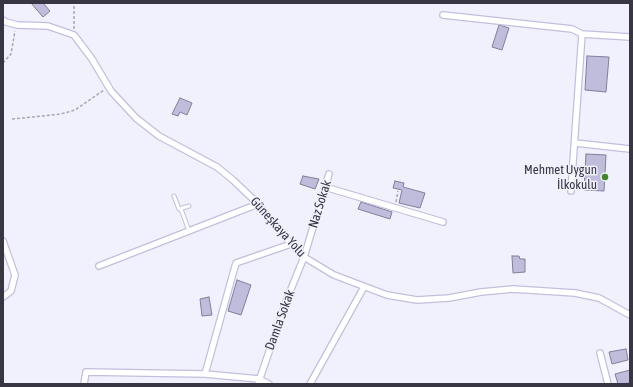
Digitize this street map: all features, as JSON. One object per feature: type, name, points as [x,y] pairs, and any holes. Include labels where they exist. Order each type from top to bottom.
[{"type":"street","points":[[443,15],[572,29],[582,34],[630,37]]},
{"type":"street","points":[[3,20],[17,25],[48,26],[74,35]]},
{"type":"street","points":[[571,191],[582,34]]},
{"type":"street","name":"Güneşkaya Yolu","points":[[74,35],[92,59],[109,87],[136,118],[159,136],[217,167],[258,204],[291,244],[304,257],[334,275],[386,295],[417,300],[449,298],[481,292],[513,289],[574,294],[599,298],[630,315]]},
{"type":"street","points":[[575,143],[630,149]]},
{"type":"street","name":"Naz Sokak","points":[[304,257],[329,174]]},
{"type":"street","points":[[325,187],[442,222]]},
{"type":"street","points":[[99,266],[258,204]]},
{"type":"street","points":[[3,241],[15,275],[11,291],[3,298]]},
{"type":"street","points":[[205,374],[236,263],[291,244]]},
{"type":"street","name":"Damla Sokak","points":[[258,382],[287,299],[304,257]]},
{"type":"street","points":[[310,384],[364,287]]},
{"type":"street","points":[[600,353],[608,384]]},
{"type":"street","points":[[84,384],[86,372],[205,374],[269,384]]},
{"type":"lane","points":[[174,196],[179,209],[181,209],[189,231]]},
{"type":"lane","points":[[181,209],[189,206]]},
{"type":"path","points":[[74,3],[74,35]]},
{"type":"path","points":[[3,63],[11,54],[17,25]]},
{"type":"path","points":[[12,119],[61,114],[75,110],[109,87]]},
{"type":"path","points":[[394,208],[398,191]]},
{"type":"building","points":[[31,3],[43,3],[50,11],[43,17]]},
{"type":"building","points":[[499,25],[509,28],[502,50],[492,47]]},
{"type":"building","points":[[587,56],[609,57],[606,92],[585,90]]},
{"type":"building","points":[[180,98],[192,103],[187,115],[180,112],[178,116],[172,114]]},
{"type":"building","points":[[586,154],[606,155],[604,191],[584,190]]},
{"type":"building","points":[[303,176],[319,179],[315,189],[300,184]]},
{"type":"building","points":[[395,181],[404,183],[403,187],[425,193],[420,208],[399,203],[402,190],[393,188]]},
{"type":"building","points":[[361,202],[392,212],[390,219],[358,209]]},
{"type":"building","points":[[512,256],[519,256],[520,259],[525,259],[525,272],[513,273]]},
{"type":"building","points":[[237,280],[251,285],[241,315],[228,311]]},
{"type":"building","points":[[209,297],[212,315],[202,316],[200,299]]},
{"type":"building","points":[[626,349],[628,360],[612,364],[609,352]]},
{"type":"building","points":[[630,370],[630,383],[618,384],[615,374]]},
{"type":"place","name":"Mehmet Uygun İlkokulu","points":[[605,177]]}]
